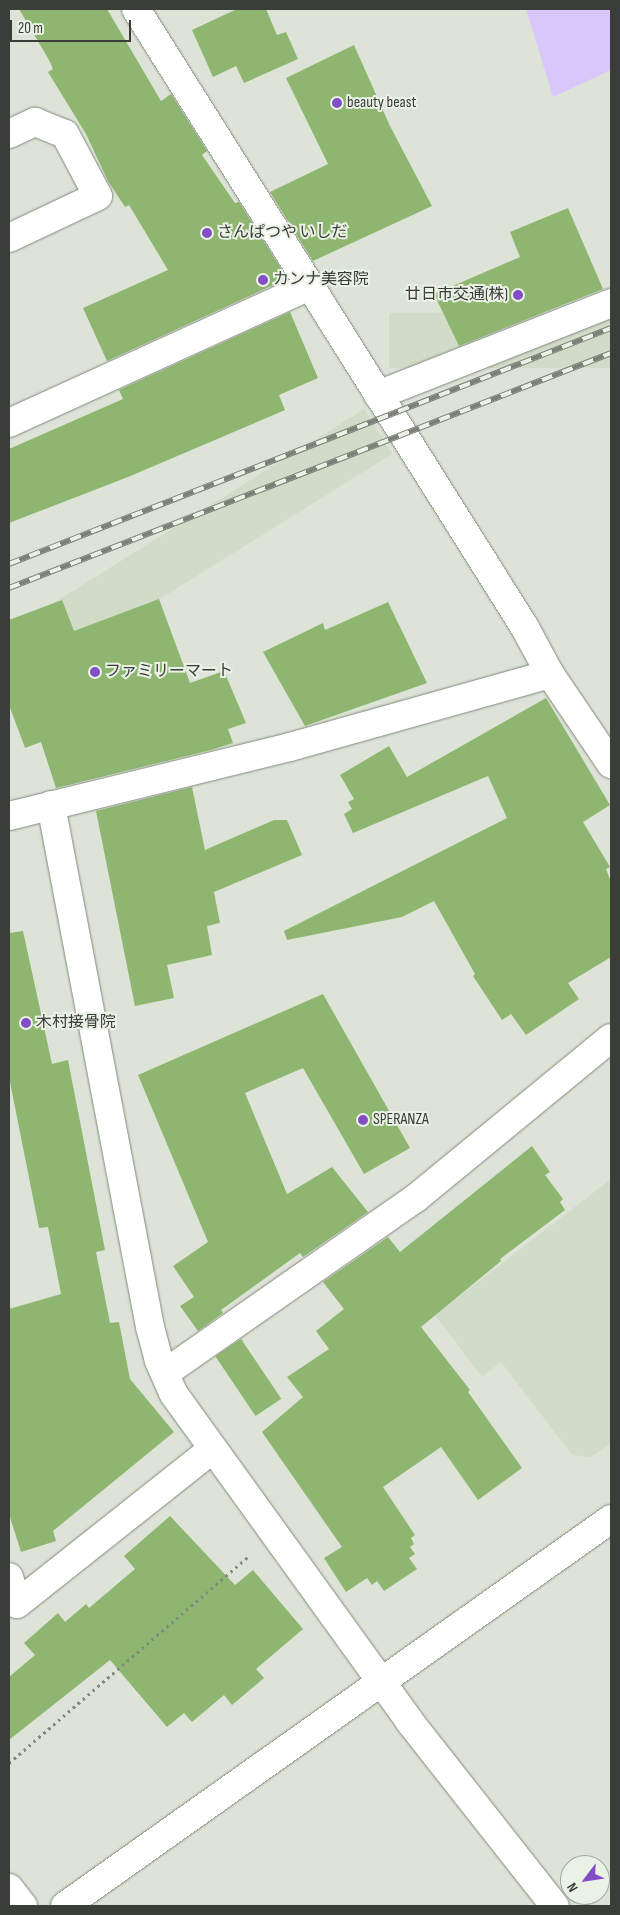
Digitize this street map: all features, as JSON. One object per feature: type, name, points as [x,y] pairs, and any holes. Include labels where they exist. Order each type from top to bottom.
[{"type":"street","points":[[136,9],[524,626],[550,674],[611,764]]},
{"type":"street","points":[[9,134],[35,122],[64,134],[98,196],[9,238]]},
{"type":"street","points":[[9,424],[310,286]]},
{"type":"street","points":[[378,395],[611,303]]},
{"type":"street","points":[[9,816],[290,747],[550,674]]},
{"type":"street","points":[[52,805],[150,1327],[173,1393],[211,1450],[381,1684],[554,1906]]},
{"type":"street","points":[[165,1373],[416,1198],[611,1038]]},
{"type":"street","points":[[9,1578],[17,1604],[211,1450]]},
{"type":"street","points":[[65,1906],[381,1684],[611,1519]]},
{"type":"street","points":[[9,1888],[23,1906]]},
{"type":"path","points":[[9,1763],[273,1536]]},
{"type":"shaded area","points":[[526,9],[611,9],[611,70],[553,97]]},
{"type":"shaded area","points":[[389,313],[611,313],[611,368],[389,368]]},
{"type":"shaded area","points":[[364,409],[392,454],[69,656],[41,611]]},
{"type":"shaded area","points":[[611,1179],[611,1443],[591,1457],[572,1455],[501,1362],[482,1377],[435,1315]]},
{"type":"building","points":[[19,9],[107,9],[161,101],[171,94],[207,151],[202,155],[235,203],[239,202],[285,275],[278,278],[280,282],[107,361],[83,308],[168,270],[129,205],[125,207],[108,181],[86,134],[48,72],[53,69],[49,60]]},
{"type":"building","points":[[237,9],[266,9],[277,35],[286,32],[298,59],[244,83],[236,66],[213,77],[192,30]]},
{"type":"building","points":[[354,45],[390,126],[432,206],[313,261],[270,192],[328,164],[286,78]]},
{"type":"building","points":[[568,208],[603,289],[459,346],[434,294],[520,257],[510,232]]},
{"type":"building","points":[[290,312],[318,378],[279,395],[285,410],[128,477],[9,523],[9,449],[123,399],[119,390]]},
{"type":"building","points":[[159,599],[190,683],[224,671],[246,723],[228,729],[233,743],[56,788],[41,742],[25,748],[9,705],[9,620],[62,600],[74,631]]},
{"type":"building","points":[[388,602],[427,683],[305,726],[263,652],[323,623],[325,630]]},
{"type":"building","points":[[546,698],[610,805],[583,822],[610,867],[606,869],[611,882],[611,957],[568,983],[579,999],[526,1035],[511,1014],[502,1020],[473,976],[475,974],[434,901],[402,917],[287,940],[284,931],[507,818],[488,776],[353,833],[344,814],[352,809],[348,802],[354,799],[340,775],[389,746],[407,777]]},
{"type":"building","points":[[192,787],[205,850],[274,820],[287,820],[302,855],[214,892],[220,923],[207,926],[212,955],[167,965],[174,998],[135,1006],[96,811]]},
{"type":"building","points":[[23,931],[52,1064],[68,1060],[105,1250],[96,1252],[110,1323],[119,1322],[130,1379],[174,1432],[53,1531],[56,1541],[21,1552],[9,1514],[9,1309],[61,1294],[48,1227],[39,1228],[9,1077],[9,933]]},
{"type":"building","points":[[323,994],[410,1148],[364,1174],[303,1068],[245,1093],[287,1194],[332,1167],[368,1212],[303,1257],[300,1253],[221,1310],[223,1313],[198,1331],[180,1306],[194,1297],[173,1266],[208,1242],[138,1075]]},
{"type":"building","points":[[532,1146],[550,1172],[545,1175],[563,1199],[560,1202],[565,1210],[500,1259],[501,1261],[421,1327],[470,1390],[468,1392],[522,1468],[478,1500],[441,1447],[383,1487],[415,1535],[411,1538],[414,1544],[410,1547],[415,1554],[409,1558],[417,1569],[384,1591],[377,1581],[372,1585],[367,1578],[346,1592],[324,1558],[342,1547],[262,1432],[303,1397],[287,1377],[329,1349],[316,1331],[344,1309],[323,1282],[388,1237],[400,1252]]},
{"type":"building","points":[[241,1339],[281,1399],[256,1416],[215,1356]]},
{"type":"building","points":[[170,1516],[235,1585],[253,1570],[303,1629],[256,1669],[264,1678],[232,1705],[224,1695],[192,1722],[184,1713],[167,1727],[110,1660],[9,1740],[9,1677],[35,1655],[24,1643],[58,1613],[65,1622],[86,1604],[89,1608],[135,1569],[124,1556]]},
{"type":"railway","points":[[9,564],[611,328]]},
{"type":"railway","points":[[9,588],[611,353]]},
{"type":"place","name":"beauty beast","points":[[337,103]]},
{"type":"place","name":"さんぱつや いしだ","points":[[207,233]]},
{"type":"place","name":"カンナ美容院","points":[[263,280]]},
{"type":"place","name":"廿日市交通(株)","points":[[518,295]]},
{"type":"place","name":"ファミリーマート","points":[[95,672]]},
{"type":"place","name":"木村接骨院","points":[[26,1023]]},
{"type":"place","name":"SPERANZA","points":[[363,1120]]}]
